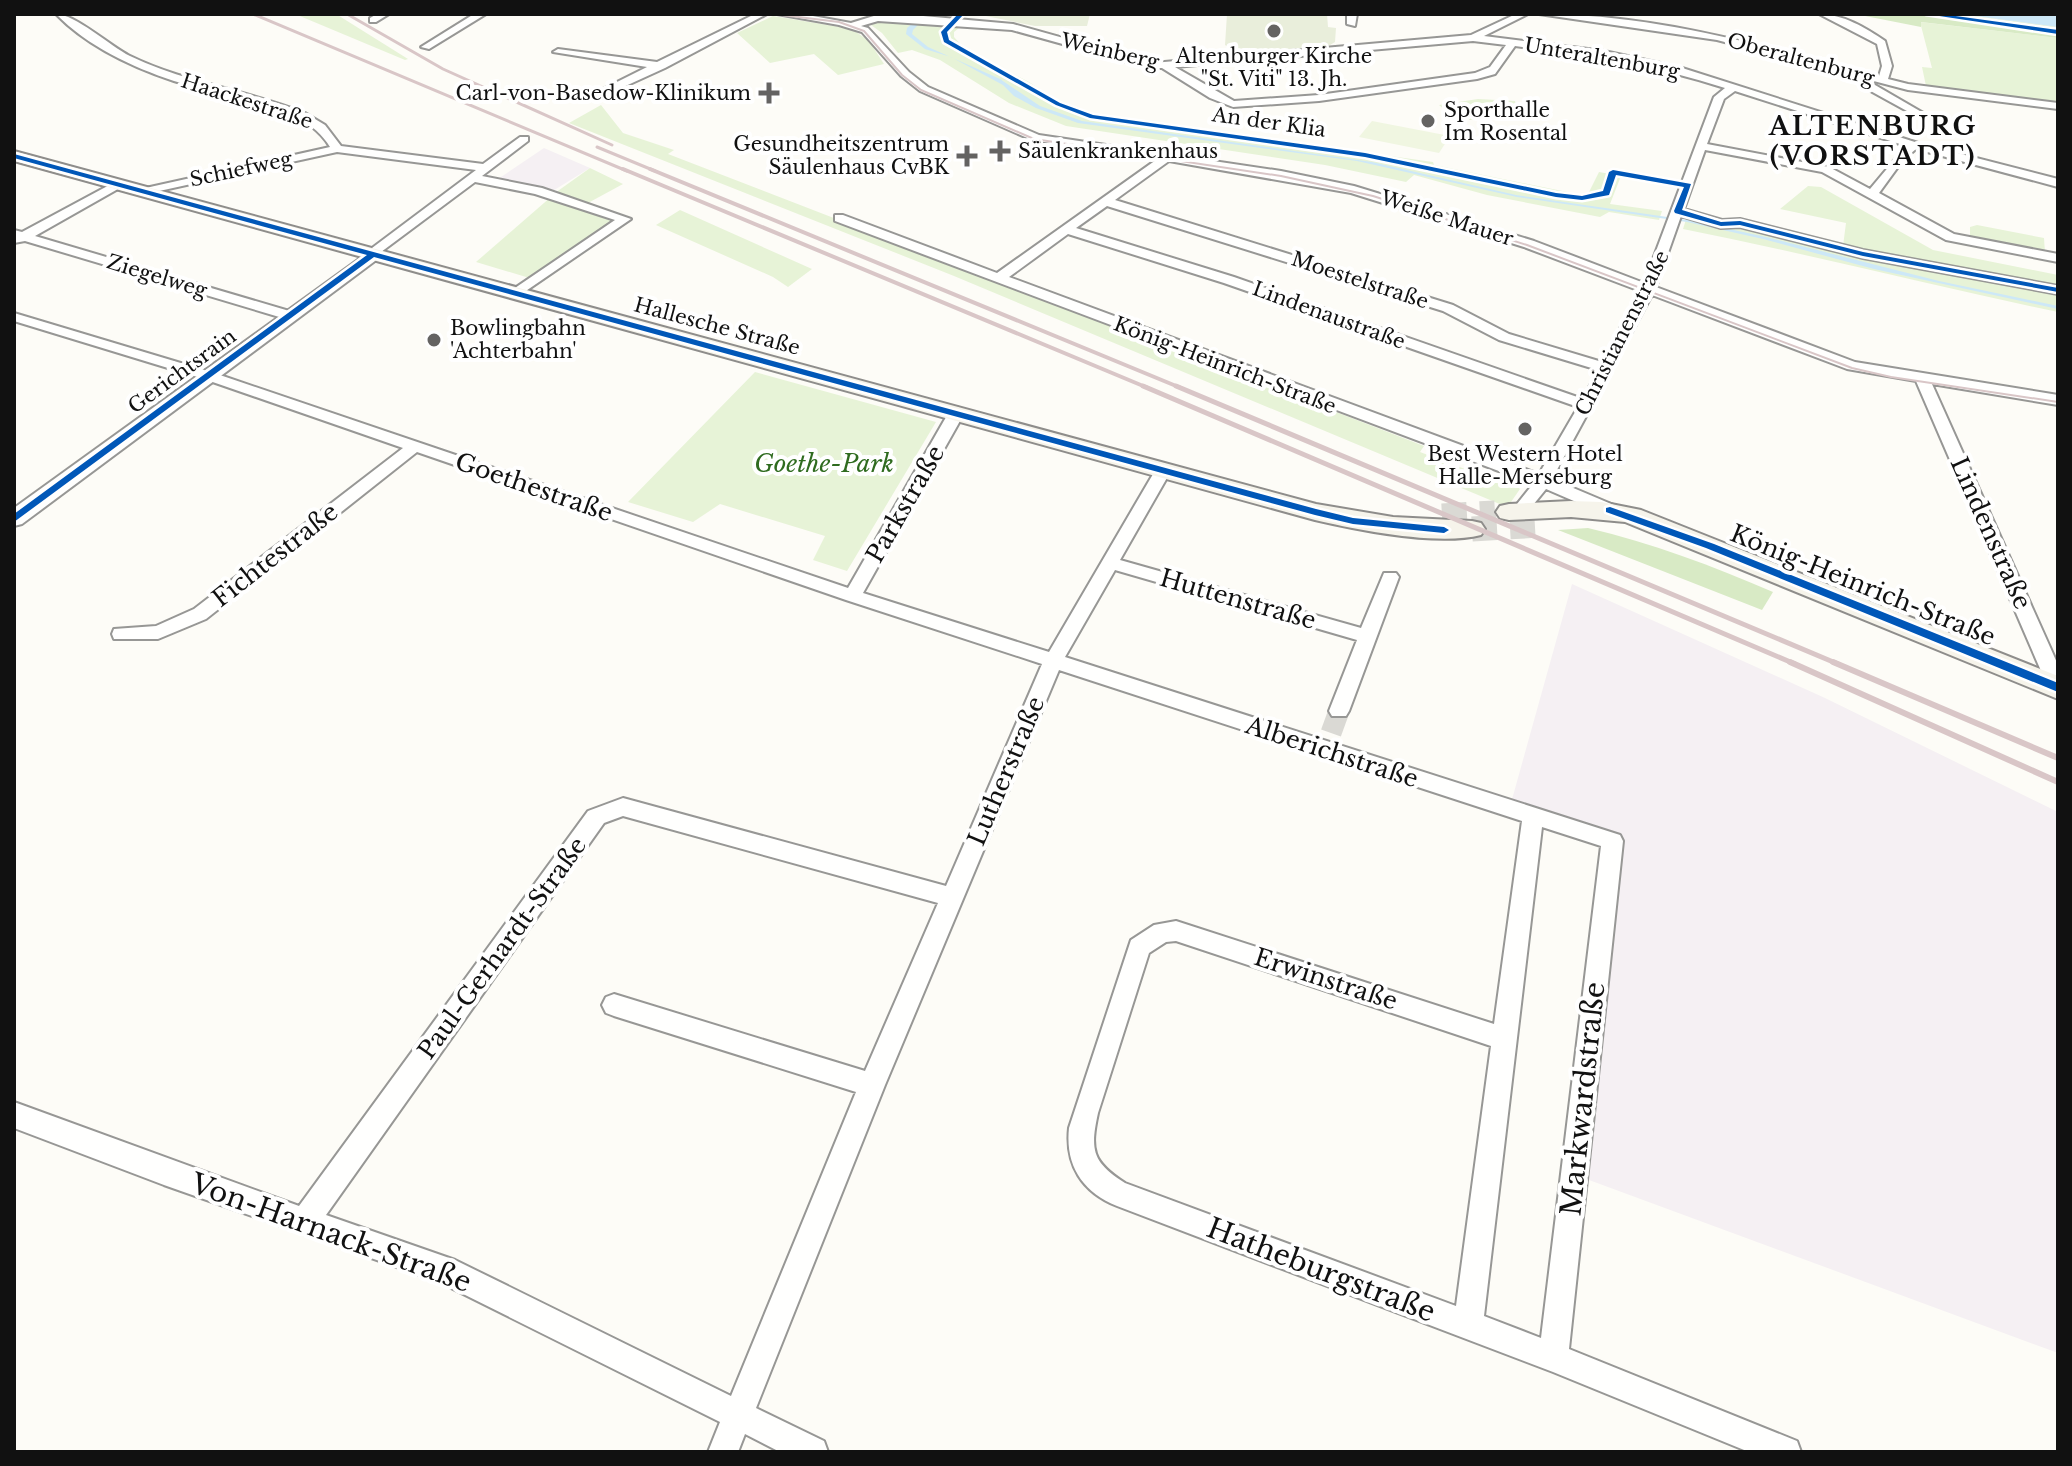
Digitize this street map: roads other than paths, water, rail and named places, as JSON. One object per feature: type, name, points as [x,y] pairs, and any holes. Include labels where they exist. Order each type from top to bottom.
[{"type":"main road","name":"Hallesche Straße","points":[[14,156],[1337,517],[1444,530],[1472,529]]},
{"type":"main road","name":"König-Heinrich-Straße","points":[[1525,516],[1565,508],[1610,510],[2058,687]]},
{"type":"main road","name":"Hallesche Straße","points":[[1411,525],[1442,516]]},
{"type":"main road","name":"König-Heinrich-Straße","points":[[1525,516],[1650,524]]},
{"type":"street","name":"Haackestraße","points":[[61,14],[85,35],[115,53],[162,74],[292,112],[312,121],[322,126],[337,149],[485,168]]},
{"type":"street","points":[[373,20],[384,14]]},
{"type":"street","points":[[426,47],[481,14]]},
{"type":"street","points":[[597,96],[762,14]]},
{"type":"street","points":[[782,14],[853,25]]},
{"type":"street","points":[[1473,38],[1523,14]]},
{"type":"street","name":"Oberaltenburg","points":[[1544,14],[1622,21],[1733,39],[1876,84],[2058,106]]},
{"type":"street","points":[[1824,14],[1862,30],[1882,43],[1887,66],[1876,84],[1858,91]]},
{"type":"street","name":"Weinberg","points":[[853,25],[877,18],[958,18],[1013,27],[1142,63],[1163,65],[1358,48]]},
{"type":"street","name":"Weiße Mauer","points":[[853,25],[871,34],[901,70],[924,89],[1016,131],[1057,143],[1312,180],[1375,195],[1529,244],[1835,361],[1923,380],[2058,400]]},
{"type":"street","name":"Unteraltenburg","points":[[1358,48],[1473,38],[1626,58],[1735,87],[1914,145],[2058,183]]},
{"type":"street","name":"Unteraltenburg","points":[[1163,65],[1202,92],[1244,105],[1428,85],[1481,75],[1491,72],[1513,42]]},
{"type":"street","points":[[558,52],[662,66]]},
{"type":"street","points":[[1876,84],[1920,114]]},
{"type":"street","name":"Christianenstraße","points":[[1525,516],[1525,504],[1542,483],[1587,405],[1649,289],[1719,97],[1735,87]]},
{"type":"street","name":"Gerichtsrain","points":[[14,519],[291,316],[524,139]]},
{"type":"street","points":[[1872,194],[1914,145]]},
{"type":"street","points":[[1702,146],[1882,180]]},
{"type":"street","name":"Schiefweg","points":[[145,192],[337,149]]},
{"type":"street","points":[[1000,277],[1166,158]]},
{"type":"street","points":[[1825,169],[1950,237],[2057,257]]},
{"type":"street","points":[[473,178],[538,191],[625,219],[517,293]]},
{"type":"street","points":[[17,238],[119,185]]},
{"type":"street","name":"Moestelstraße","points":[[1108,202],[1448,308],[1466,321],[1504,338],[1607,368]]},
{"type":"street","points":[[1676,217],[1721,224],[1740,223],[1863,254],[2058,290]]},
{"type":"street","name":"König-Heinrich-Straße","points":[[839,218],[1610,510]]},
{"type":"street","name":"Lindenaustraße","points":[[1068,230],[1296,302],[1587,405]]},
{"type":"street","name":"Ziegelweg","points":[[17,238],[291,316]]},
{"type":"street","name":"Goethestraße","points":[[14,317],[209,376],[852,596],[1053,661]]},
{"type":"street","name":"Lindenstraße","points":[[1923,380],[2058,687]]},
{"type":"street","name":"Parkstraße","points":[[852,596],[957,412]]},
{"type":"street","name":"Fichtestraße","points":[[121,634],[158,632],[200,614],[415,446]]},
{"type":"street","name":"Lutherstraße","points":[[723,1452],[872,1085],[1053,661],[1164,469]]},
{"type":"street","name":"Huttenstraße","points":[[1108,562],[1368,637]]},
{"type":"street","points":[[1339,711],[1390,577]]},
{"type":"street","name":"Alberichstraße","points":[[1053,661],[1328,742],[1612,841]]},
{"type":"street","name":"Paul-Gerhardt-Straße","points":[[304,1222],[596,817],[623,807],[951,897]]},
{"type":"street","points":[[1468,1326],[1533,816]]},
{"type":"street","name":"Markwardstraße","points":[[1553,1357],[1612,841]]},
{"type":"street","name":"Erwinstraße","points":[[1146,940],[1162,932],[1176,931],[1506,1039]]},
{"type":"street","name":"Hatheburgstraße","points":[[1146,940],[1139,947],[1079,1138],[1084,1164],[1095,1180],[1117,1193],[1553,1357],[1786,1452]]},
{"type":"street","points":[[614,1005],[872,1085]]},
{"type":"street","name":"Von-Harnack-Straße","points":[[14,1115],[304,1222],[445,1270],[813,1452]]},
{"type":"water","points":[[924,14],[929,14],[912,34],[928,47],[949,56],[925,49],[906,34],[907,28]]},
{"type":"water","points":[[1961,14],[2058,14],[2058,27]]},
{"type":"water","points":[[953,58],[1000,79],[1040,106],[1082,121],[1372,162],[1516,195],[1688,220],[1939,281],[2058,306],[2058,309],[1874,269],[1687,222],[1517,197],[1357,161],[1078,123],[1036,108],[1014,96],[1003,85]]},
{"type":"tunnel","points":[[1442,516],[1495,513]]},
{"type":"tunnel","points":[[1472,529],[1541,525]]},
{"type":"tunnel","points":[[1331,733],[1339,711]]},
{"type":"tram line","points":[[774,14],[839,22],[864,31],[902,75],[921,90],[1034,139],[1281,176],[1373,196],[1527,245],[1852,368],[1891,377],[2058,402]]},
{"type":"railway","points":[[253,14],[627,171]]},
{"type":"railway","points":[[347,14],[443,69],[612,145]]},
{"type":"railway","points":[[597,147],[655,171]]},
{"type":"railway","points":[[623,169],[1148,388]]},
{"type":"railway","points":[[650,169],[1181,388]]},
{"type":"railway","points":[[1143,386],[1795,664]]},
{"type":"railway","points":[[1176,386],[1838,664]]},
{"type":"railway","points":[[1790,662],[2058,782]]},
{"type":"railway","points":[[1833,662],[2058,758]]},
{"type":"place","name":"Altenburger Kirche \"St. Viti\" 13. Jh.","points":[[1274,31]]},
{"type":"place","name":"Carl-von-Basedow-Klinikum","points":[[769,93]]},
{"type":"place","name":"Sporthalle Im Rosental","points":[[1428,121]]},
{"type":"place","name":"Säulenkrankenhaus","points":[[1000,151]]},
{"type":"place","name":"Gesundheitszentrum Säulenhaus CvBK","points":[[967,156]]},
{"type":"place","name":"Bowlingbahn 'Achterbahn'","points":[[434,340]]},
{"type":"place","name":"Best Western Hotel Halle-Merseburg","points":[[1525,429]]},
{"type":"district","name":"ALTENBURG (VORSTADT)","points":[[1873,141]]},
{"type":"park label","name":"Goethe-Park","points":[[824,463]]}]
